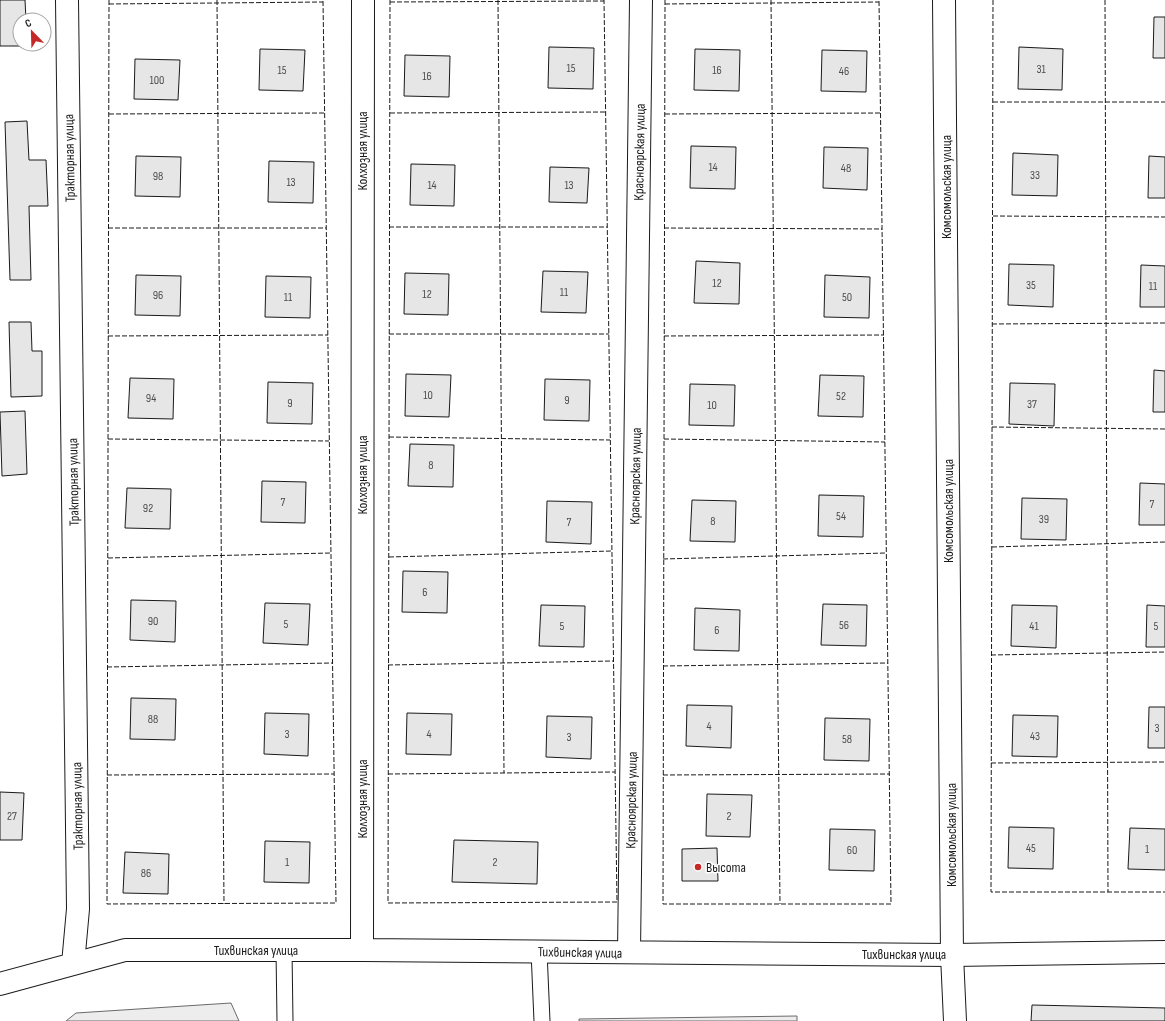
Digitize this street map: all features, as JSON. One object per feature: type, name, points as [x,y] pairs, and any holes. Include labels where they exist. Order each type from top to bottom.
[{"type":"street","name":"Тракторная улица","points":[[67,0],[78,909],[73,964]]},
{"type":"street","name":"Колхозная улица","points":[[362,0],[362,950]]},
{"type":"street","name":"Красноярская улица","points":[[629,952],[642,0]]},
{"type":"street","name":"Комсомольская улица","points":[[944,0],[952,955],[955,1021]]},
{"type":"street","name":"Тихвинская улица","points":[[0,984],[124,950],[539,951],[952,955],[1165,952]]},
{"type":"lane","points":[[284,950],[285,1021]]},
{"type":"lane","points":[[539,951],[542,1021]]},
{"type":"shaded area","points":[[231,1003],[239,1021],[66,1021],[76,1013]]},
{"type":"shaded area","points":[[797,1016],[797,1021],[579,1021],[579,1019]]},
{"type":"building","points":[[0,0],[25,0],[26,12],[12,12],[12,46],[0,46]]},
{"type":"building","points":[[1154,17],[1165,17],[1165,58],[1153,58]]},
{"type":"building","points":[[549,47],[594,48],[593,89],[548,88]]},
{"type":"building","points":[[1019,47],[1063,49],[1062,90],[1018,89]]},
{"type":"building","points":[[260,49],[305,50],[303,91],[259,90]]},
{"type":"building","points":[[695,49],[740,50],[739,91],[694,90]]},
{"type":"building","points":[[822,50],[867,51],[866,92],[821,91]]},
{"type":"building","points":[[405,55],[450,56],[449,97],[404,96]]},
{"type":"building","points":[[135,59],[180,60],[178,100],[134,99]]},
{"type":"building","points":[[27,121],[29,160],[46,160],[48,206],[29,206],[31,280],[10,280],[5,122]]},
{"type":"building","points":[[691,146],[736,147],[735,189],[690,188]]},
{"type":"building","points":[[824,147],[868,148],[867,190],[823,188]]},
{"type":"building","points":[[1013,153],[1058,155],[1057,196],[1012,195]]},
{"type":"building","points":[[136,156],[181,157],[180,197],[135,196]]},
{"type":"building","points":[[1149,156],[1165,157],[1165,198],[1148,198]]},
{"type":"building","points":[[269,161],[314,162],[313,203],[268,202]]},
{"type":"building","points":[[411,164],[455,165],[454,206],[410,205]]},
{"type":"building","points":[[550,167],[589,168],[587,203],[549,202]]},
{"type":"building","points":[[696,261],[740,263],[739,304],[694,303]]},
{"type":"building","points":[[1009,264],[1054,265],[1053,307],[1008,305]]},
{"type":"building","points":[[1141,265],[1165,266],[1165,307],[1140,307]]},
{"type":"building","points":[[543,271],[588,272],[586,313],[541,312]]},
{"type":"building","points":[[405,273],[449,274],[448,315],[404,314]]},
{"type":"building","points":[[136,275],[181,276],[180,316],[135,315]]},
{"type":"building","points":[[825,275],[870,277],[869,318],[824,317]]},
{"type":"building","points":[[266,276],[311,277],[310,318],[265,317]]},
{"type":"building","points":[[9,322],[31,322],[32,351],[42,351],[42,396],[11,397]]},
{"type":"building","points":[[1154,370],[1165,371],[1165,412],[1153,412]]},
{"type":"building","points":[[406,374],[451,375],[449,417],[405,416]]},
{"type":"building","points":[[820,375],[864,376],[863,417],[818,416]]},
{"type":"building","points":[[130,378],[174,379],[173,419],[128,418]]},
{"type":"building","points":[[545,379],[590,380],[589,421],[544,420]]},
{"type":"building","points":[[268,382],[313,383],[312,424],[267,423]]},
{"type":"building","points":[[1010,383],[1055,384],[1054,426],[1009,424]]},
{"type":"building","points":[[690,384],[735,385],[734,426],[689,425]]},
{"type":"building","points":[[25,411],[27,474],[2,476],[0,412]]},
{"type":"building","points":[[410,444],[454,445],[453,487],[408,486]]},
{"type":"building","points":[[262,481],[306,482],[305,523],[261,522]]},
{"type":"building","points":[[1140,483],[1165,484],[1165,525],[1139,525]]},
{"type":"building","points":[[127,488],[171,489],[170,529],[125,528]]},
{"type":"building","points":[[819,495],[864,496],[863,537],[818,536]]},
{"type":"building","points":[[1022,498],[1067,499],[1066,540],[1021,539]]},
{"type":"building","points":[[692,500],[736,501],[735,542],[690,541]]},
{"type":"building","points":[[547,501],[592,502],[591,544],[546,542]]},
{"type":"building","points":[[403,571],[448,572],[447,613],[402,612]]},
{"type":"building","points":[[131,600],[176,601],[175,642],[130,640]]},
{"type":"building","points":[[265,603],[310,604],[308,645],[263,643]]},
{"type":"building","points":[[823,604],[867,605],[866,646],[821,645]]},
{"type":"building","points":[[541,605],[585,606],[584,647],[539,646]]},
{"type":"building","points":[[1012,605],[1057,606],[1056,648],[1011,646]]},
{"type":"building","points":[[1147,605],[1165,606],[1165,647],[1146,647]]},
{"type":"building","points":[[695,608],[740,610],[739,651],[694,650]]},
{"type":"building","points":[[131,698],[176,699],[175,740],[130,739]]},
{"type":"building","points":[[687,705],[732,706],[731,748],[686,746]]},
{"type":"building","points":[[1149,707],[1165,707],[1165,748],[1148,748]]},
{"type":"building","points":[[265,713],[309,714],[308,756],[264,754]]},
{"type":"building","points":[[407,713],[452,714],[451,755],[406,754]]},
{"type":"building","points":[[1013,715],[1058,716],[1057,757],[1012,756]]},
{"type":"building","points":[[547,716],[592,717],[591,759],[546,757]]},
{"type":"building","points":[[825,718],[870,719],[869,761],[824,760]]},
{"type":"building","points":[[0,792],[24,793],[22,840],[0,840]]},
{"type":"building","points":[[707,794],[752,795],[750,837],[706,836]]},
{"type":"building","points":[[1009,827],[1054,828],[1053,869],[1008,868]]},
{"type":"building","points":[[1130,828],[1165,829],[1165,870],[1128,869]]},
{"type":"building","points":[[830,829],[875,830],[874,871],[829,870]]},
{"type":"building","points":[[454,840],[538,842],[537,884],[452,882]]},
{"type":"building","points":[[265,841],[310,842],[309,883],[264,882]]},
{"type":"building","points":[[717,848],[718,881],[682,881],[682,849]]},
{"type":"building","points":[[125,852],[169,854],[168,894],[123,893]]},
{"type":"building","points":[[1032,1005],[1165,1008],[1165,1021],[1031,1021]]},
{"type":"fence","points":[[109,0],[107,904],[336,903],[323,0]]},
{"type":"fence","points":[[217,0],[224,904]]},
{"type":"fence","points":[[390,0],[388,903],[617,902],[604,0]]},
{"type":"fence","points":[[498,0],[504,773]]},
{"type":"fence","points":[[665,0],[663,904],[891,904],[879,0]]},
{"type":"fence","points":[[771,0],[780,904]]},
{"type":"fence","points":[[993,0],[991,892],[1165,892]]},
{"type":"fence","points":[[1105,0],[1108,892]]},
{"type":"fence","points":[[390,2],[604,1]]},
{"type":"fence","points":[[109,4],[323,2]]},
{"type":"fence","points":[[665,4],[879,2]]},
{"type":"fence","points":[[993,102],[1165,102]]},
{"type":"fence","points":[[390,113],[606,112]]},
{"type":"fence","points":[[109,114],[325,113]]},
{"type":"fence","points":[[665,114],[880,113]]},
{"type":"fence","points":[[993,216],[1165,217]]},
{"type":"fence","points":[[389,227],[607,227]]},
{"type":"fence","points":[[108,228],[326,228]]},
{"type":"fence","points":[[664,228],[882,229]]},
{"type":"fence","points":[[992,324],[1165,323]]},
{"type":"fence","points":[[389,334],[609,334]]},
{"type":"fence","points":[[108,336],[328,335]]},
{"type":"fence","points":[[664,336],[884,335]]},
{"type":"fence","points":[[992,427],[1165,429]]},
{"type":"fence","points":[[389,437],[610,440]]},
{"type":"fence","points":[[108,439],[329,441]]},
{"type":"fence","points":[[664,439],[885,442]]},
{"type":"fence","points":[[992,547],[1165,542]]},
{"type":"fence","points":[[389,557],[612,551]]},
{"type":"fence","points":[[108,558],[331,553]]},
{"type":"fence","points":[[663,559],[886,553]]},
{"type":"fence","points":[[991,655],[1165,652]]},
{"type":"fence","points":[[388,665],[613,661]]},
{"type":"fence","points":[[107,667],[332,663]]},
{"type":"fence","points":[[663,666],[888,663]]},
{"type":"fence","points":[[991,763],[1165,762]]},
{"type":"fence","points":[[388,774],[615,772]]},
{"type":"fence","points":[[107,775],[334,774]]},
{"type":"fence","points":[[663,775],[890,774]]},
{"type":"place","name":"Высота","points":[[698,867]]}]
